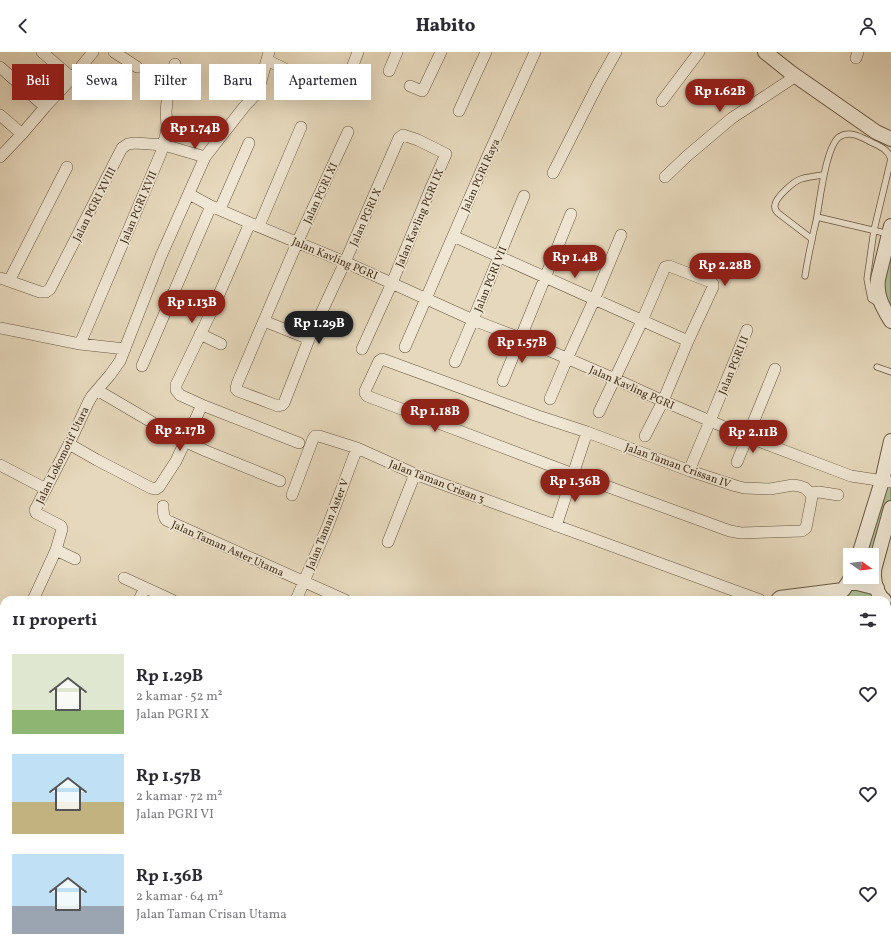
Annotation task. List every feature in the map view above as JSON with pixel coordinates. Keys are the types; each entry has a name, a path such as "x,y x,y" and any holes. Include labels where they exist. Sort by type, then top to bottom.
{"street":[{"path":"0,157 72,78 42,52"},
{"path":"83,64 93,52"},
{"path":"114,52 137,67"},
{"path":"353,64 358,52"},
{"path":"389,71 397,52"},
{"path":"410,86 421,91 423,90 441,52"},
{"path":"459,111 486,52"},
{"name":"Jalan PGRI Raya","path":"405,347 492,146 535,52"},
{"path":"553,173 616,52"},
{"path":"662,101 699,52"},
{"path":"765,52 796,76 876,132 891,139"},
{"path":"268,56 281,64"},
{"name":"Jalan Lokomotif Utara","path":"35,596 56,550 62,530 61,526 35,512 88,403 120,361 160,256 205,157 244,107 258,92 268,56"},
{"path":"0,67 44,107"},
{"path":"665,177 687,156 732,118 796,76"},
{"name":"Jalan PGRI XVII","path":"80,344 164,145 167,126 167,100"},
{"path":"0,115 22,134"},
{"path":"299,443 202,405 180,395 175,388 302,127"},
{"name":"Jalan PGRI XI","path":"278,406 238,391 236,388 237,384 297,243 348,132"},
{"name":"Jalan PGRI X","path":"278,406 284,403 309,339 345,262 400,136 402,135 418,140 446,154"},
{"name":"Jalan PGRI XVIII","path":"5,280 40,292 46,292 50,289 122,148 128,144 136,143 164,145 205,157"},
{"path":"142,366 215,207 249,143"},
{"name":"Jalan Kavling PGRI IX","path":"362,349 392,283 446,154"},
{"path":"5,280 51,200 67,167"},
{"name":"Jalan Kavling PGRI","path":"188,194 474,320 520,338 748,437 851,476 886,482"},
{"name":"Jalan PGRI VII","path":"455,362 474,320 524,196"},
{"path":"503,381 572,214"},
{"path":"890,231 877,288 878,297 891,321"},
{"path":"550,399 621,235"},
{"path":"453,236 688,341"},
{"path":"599,412 642,321 665,267 669,266 713,284 663,401 644,436"},
{"path":"264,321 309,339"},
{"path":"0,328 80,344 125,349"},
{"name":"Jalan PGRI II","path":"691,466 747,330"},
{"path":"200,334 221,344"},
{"name":"Jalan Taman Crissan IV","path":"573,474 367,396 365,391 379,361 382,359 538,416 588,432 690,471 736,486 754,489 770,489 793,485 805,488 811,495"},
{"path":"737,462 775,369"},
{"path":"97,390 184,441 280,482"},
{"path":"69,444 97,460 156,489 176,461 202,405"},
{"path":"556,526 588,432"},
{"name":"Jalan Taman Crisan 3","path":"292,495 313,439 315,436 319,436 358,448 416,474 749,596"},
{"path":"862,548 886,482 891,441"},
{"name":"Jalan Taman Aster V","path":"298,596 327,528 358,448"},
{"path":"0,465 46,489"},
{"path":"388,542 416,474"},
{"path":"573,474 741,534 802,531 806,528 811,495 819,492 838,495"},
{"name":"Jalan Taman Aster Utama","path":"163,506 163,514 166,520 304,581"},
{"path":"882,596 874,576 875,566 891,508"},
{"path":"56,550 75,559"},
{"path":"124,578 163,596"},
{"path":"304,581 336,596"},
{"path":"793,596 846,588 857,583 880,596"},
{"path":"141,596 145,588"}],"lane":[{"path":"805,276 817,217 823,176 833,143 845,135 851,134 858,136 881,147 888,153 891,159 874,230 867,279 871,299 882,304"},
{"path":"812,239 778,213 775,210 775,204 794,182 801,179 823,176"},
{"path":"817,217 874,230 890,231"},
{"path":"880,368 891,372"}],"green space":[{"path":"891,227 891,319 878,279"},
{"path":"891,441 891,508 879,552 879,548 860,548"},
{"path":"879,581 883,596 843,596 843,590 847,584 879,584"}]}
